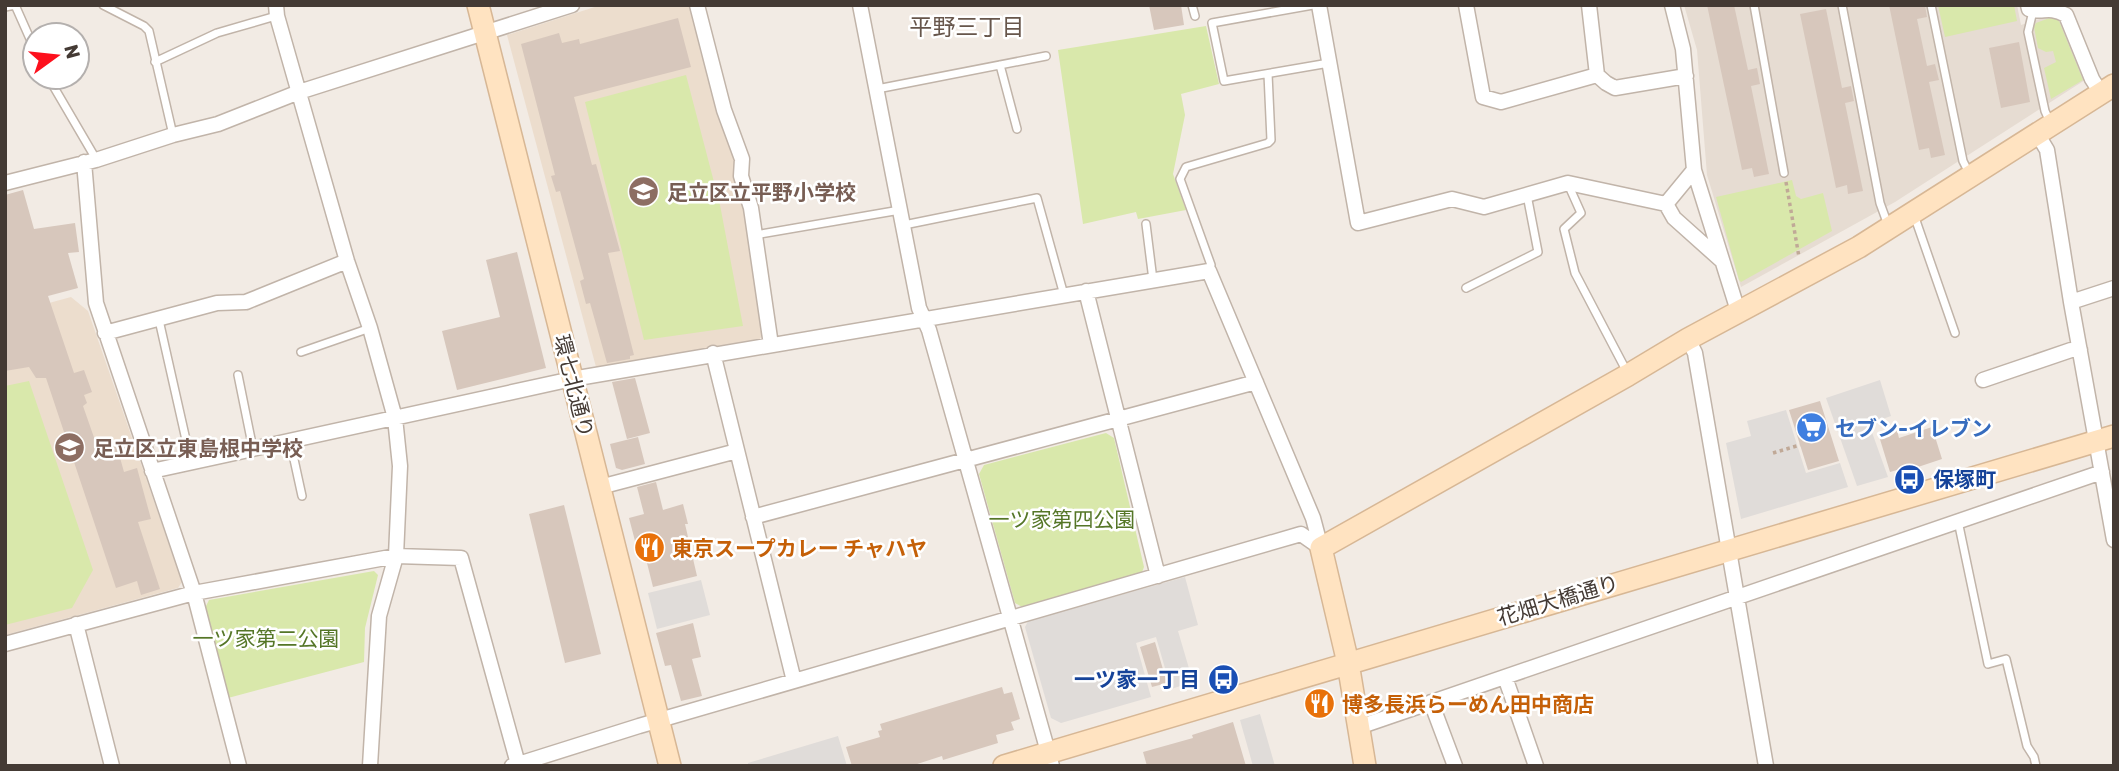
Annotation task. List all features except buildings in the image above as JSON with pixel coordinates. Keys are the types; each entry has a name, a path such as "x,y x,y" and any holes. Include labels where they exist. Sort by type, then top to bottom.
{"street":[{"name":"環七北通り","path":"478,5 670,766"},
{"path":"5,183 218,124 299,92 572,5"},
{"path":"698,5 724,110 742,159 741,176 751,208 771,345"},
{"path":"860,5 923,319 929,330 1051,759"},
{"path":"1319,5 1358,223 1452,199 1484,207 1568,183 1666,204 1674,218 1721,260"},
{"path":"1466,5 1483,97 1501,102 1597,75"},
{"path":"1589,5 1597,75 1606,83 1615,88 1686,76"},
{"path":"1672,5 1683,49 1695,170 1738,311"},
{"path":"1321,548 1688,339 1890,229 2108,89 2092,79 2066,15 2053,8 2030,8"},
{"path":"276,11 346,261 370,328 395,418 400,466 396,556 379,616 370,766"},
{"path":"2045,130 2080,350 2106,439 2102,472 2114,540"},
{"path":"90,161 96,303 194,593 239,766"},
{"path":"1666,204 1695,170"},
{"path":"105,333 217,303 246,302 346,261"},
{"path":"152,471 572,379 1209,271 1313,518 1348,663 1365,766"},
{"path":"2071,302 2114,288"},
{"path":"1086,291 1158,576"},
{"path":"1688,339 1695,353 1766,766"},
{"path":"1983,380 2071,350 2080,350"},
{"path":"713,354 794,681"},
{"path":"753,517 1256,382"},
{"name":"花畑大橋通り","path":"1004,766 1051,759 1348,663 2106,439"},
{"path":"600,487 737,451"},
{"path":"1359,727 2102,472"},
{"path":"5,644 194,593 396,556 461,558 515,765 659,720 1301,534 1321,548"},
{"path":"76,624 112,766"},
{"path":"1505,677 1536,766"},
{"path":"1431,702 1455,766"}],"lane":[{"path":"5,8 15,5 22,21"},
{"path":"103,5 149,31 173,135"},
{"path":"1192,5 1195,16"},
{"path":"1313,5 1212,23 1224,81 1329,63"},
{"path":"1754,5 1784,173"},
{"path":"1842,5 1881,203 1890,229"},
{"path":"1931,5 1964,161 1971,178"},
{"path":"2030,8 2028,32 2046,111 2045,130"},
{"path":"155,62 217,33 276,11"},
{"path":"877,89 1046,56"},
{"path":"1000,65 1017,129"},
{"path":"1209,271 1211,265 1180,179 1186,167 1271,140 1268,74"},
{"path":"55,91 90,161"},
{"path":"1568,183 1581,213 1564,229 1575,273 1628,375"},
{"path":"1466,288 1538,252 1527,195"},
{"path":"904,225 1037,198 1064,295"},
{"path":"755,235 901,210"},
{"path":"1913,214 1955,333"},
{"path":"1146,224 1153,280"},
{"path":"159,320 191,462"},
{"path":"301,352 370,328"},
{"path":"238,374 253,449"},
{"path":"289,441 302,496"},
{"path":"1958,520 1988,663 2006,659 2027,746 2036,766"}],"path":[{"path":"1784,173 1800,263"},
{"path":"1773,453 1800,445"}],"shaded area":[{"name":"足立区立平野小学校","path":"601,5 692,5 720,118 735,159 735,175 744,208 764,333 759,340 596,367 507,35"},
{"path":"1684,5 2017,5 2021,25 2052,15 2061,19 2085,80 1895,202 1741,287 1707,175 1697,50"},
{"name":"足立区立東島根中学校","path":"71,297 88,311 182,582 178,588 5,635 5,315"},
{"path":"1880,380 1891,416 1869,424 1888,477 1857,486 1826,398"},
{"path":"1786,410 1806,473 1840,463 1848,487 1741,519 1726,443 1751,436 1747,421"},
{"path":"1185,577 1198,625 1178,631 1193,682 1171,689 1156,637 1136,643 1151,697 1061,723 1051,718 1025,627 1028,621"},
{"path":"701,580 710,615 657,629 648,593"},
{"path":"1260,714 1275,766 1253,766 1240,720"},
{"path":"838,736 847,766 748,766 748,763"}],"green space":[{"path":"1938,5 2014,5 2017,21 1945,37"},
{"path":"2052,17 2059,21 2083,80 2051,99 2044,68 2056,62 2053,51 2046,52 2038,48 2034,27 2036,23"},
{"path":"1206,26 1219,84 1181,94 1185,115 1173,174 1186,210 1138,219 1136,212 1083,224 1058,50"},
{"path":"686,75 720,205 743,326 644,340 585,102"},
{"path":"1792,180 1796,196 1801,199 1823,193 1832,231 1741,282 1716,197"},
{"path":"29,381 93,570 72,608 5,625 5,386"},
{"name":"一ツ家第四公園","path":"1106,433 1114,438 1144,567 1141,575 1024,608 1015,603 979,474 984,465"},
{"name":"一ツ家第二公園","path":"374,571 378,575 365,628 364,662 228,698 205,608 209,600"}],"place":[{"name":"足立区立平野小学校","path":"644,192"},
{"name":"セブン-イレブン","path":"1812,428"},
{"name":"足立区立東島根中学校","path":"70,448"},
{"name":"保塚町","path":"1910,479"},
{"name":"東京スープカレー チャハヤ","path":"649,548"},
{"name":"一ツ家一丁目","path":"1223,679"},
{"name":"博多長浜らーめん田中商店","path":"1319,704"}],"district":[{"name":"平野三丁目","path":"967,27"}]}
